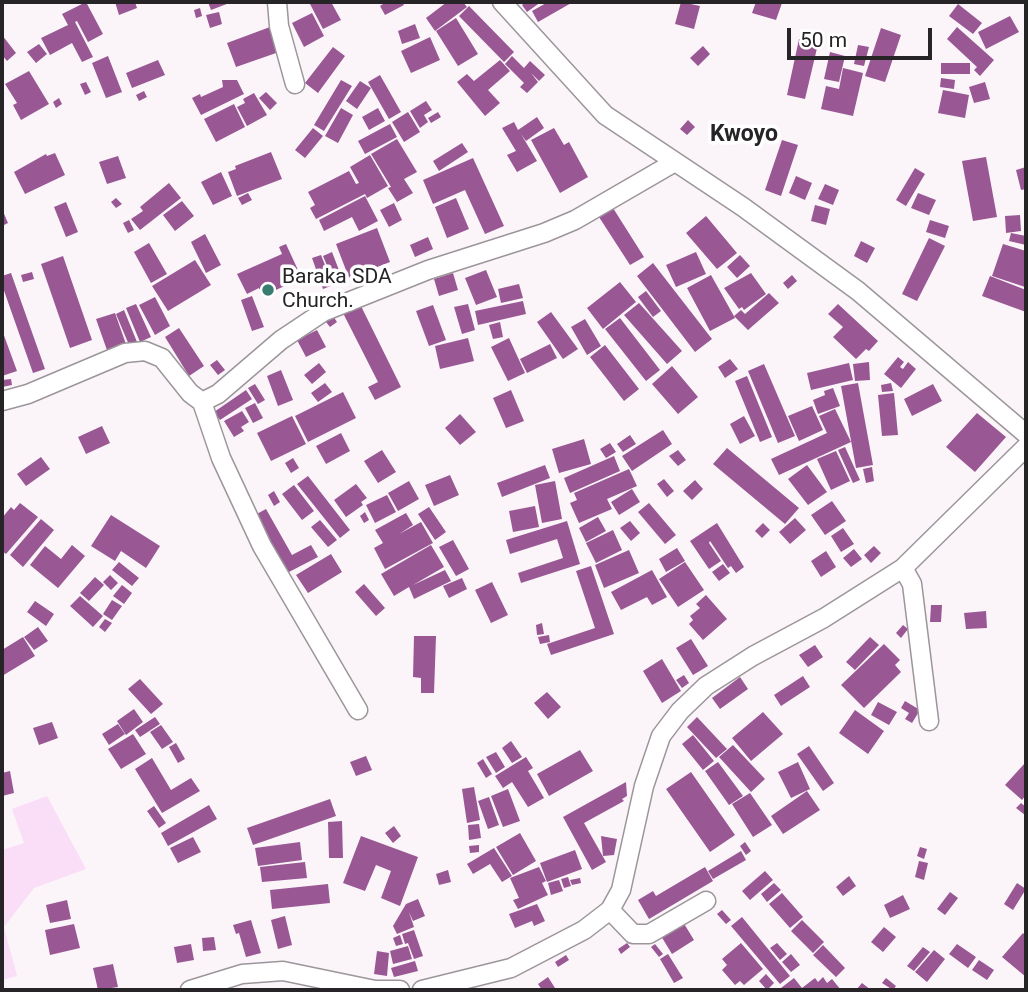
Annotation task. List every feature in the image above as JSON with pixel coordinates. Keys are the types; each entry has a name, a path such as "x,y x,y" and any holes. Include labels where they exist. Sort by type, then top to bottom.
{"street":[{"path":"277,2 279,26 295,84"},
{"path":"502,2 606,116 743,207 858,291 1026,434"},
{"path":"202,402 218,394 281,340 323,312 428,270 544,233 575,220 675,162"},
{"path":"2,401 28,394 125,353 145,351 162,358 190,393 202,402 221,458 262,546 358,710"},
{"path":"422,990 511,968 583,930 611,910 621,890 644,786 661,736 680,711 706,686 753,656 824,618 903,568 1026,447"},
{"path":"903,568 912,584 929,721"},
{"path":"611,910 633,934 649,934 706,901"},
{"path":"190,990 242,974 283,971 375,989 400,990"}],"shaded area":[{"path":"47,796 86,869 34,888 4,927 17,976 2,980 2,850 24,843 12,809"}],"building":[{"path":"86,2 103,34 88,42 77,21 75,22 93,57 82,62 72,43 50,55 41,38 68,25 62,14"},
{"path":"115,2 135,2 137,8 119,15"},
{"path":"208,2 232,2 211,10"},
{"path":"309,2 331,2 341,20 323,29"},
{"path":"381,2 402,2 404,5 385,15 380,6 383,4"},
{"path":"447,2 463,2 467,7 435,31 426,18"},
{"path":"526,2 541,2 527,12 522,5"},
{"path":"548,2 573,2 538,22 532,11"},
{"path":"681,2 700,6 694,29 675,24"},
{"path":"756,2 782,3 776,20 752,13"},
{"path":"958,4 982,23 973,34 949,16"},
{"path":"469,6 514,52 504,62 459,16"},
{"path":"200,8 202,16 196,18 194,10"},
{"path":"219,12 222,24 210,28 206,15"},
{"path":"312,13 324,36 304,47 292,23"},
{"path":"1010,16 1019,32 986,49 978,32"},
{"path":"456,18 478,54 458,66 436,31"},
{"path":"415,24 420,38 402,44 398,31"},
{"path":"270,27 279,52 236,67 227,43"},
{"path":"957,27 994,60 980,76 974,70 977,67 947,39"},
{"path":"881,28 901,35 885,82 865,76"},
{"path":"2,35 16,53 7,61 2,55"},
{"path":"430,37 440,60 411,73 401,51"},
{"path":"799,39 818,44 805,99 787,95"},
{"path":"39,44 47,54 36,63 27,52"},
{"path":"858,45 869,47 864,66 854,64"},
{"path":"703,46 710,54 698,66 690,58"},
{"path":"333,47 345,56 318,93 305,83"},
{"path":"830,52 845,56 839,82 824,79"},
{"path":"108,56 122,92 106,98 92,63"},
{"path":"512,56 524,68 530,61 545,75 539,81 531,73 538,82 527,93 520,87 524,83 505,64"},
{"path":"158,60 165,75 132,88 126,73"},
{"path":"500,60 510,71 488,90 500,103 485,116 457,82 467,74 474,81"},
{"path":"941,63 970,63 970,74 941,74"},
{"path":"843,68 863,73 853,116 821,109 826,86 839,89"},
{"path":"29,71 49,104 21,120 13,105 17,103 5,84"},
{"path":"380,75 401,112 389,119 368,82"},
{"path":"941,78 955,80 954,89 940,87"},
{"path":"222,80 237,80 244,94 201,115 192,98 223,87"},
{"path":"341,80 352,86 324,131 314,125"},
{"path":"360,81 371,88 357,109 346,101"},
{"path":"86,82 91,92 85,95 80,84"},
{"path":"985,82 990,99 974,103 969,87"},
{"path":"943,90 969,95 965,118 938,113"},
{"path":"144,91 147,97 139,101 136,95"},
{"path":"266,92 277,103 270,110 259,98"},
{"path":"254,93 267,115 247,126 237,107 245,103 243,99"},
{"path":"59,98 62,104 56,108 53,102"},
{"path":"426,101 432,110 424,115 428,122 420,128 410,111"},
{"path":"234,104 245,127 216,142 204,119"},
{"path":"341,108 353,115 338,143 325,136"},
{"path":"378,108 385,121 369,130 362,117"},
{"path":"408,112 420,132 404,142 392,122"},
{"path":"438,112 441,117 431,123 428,118"},
{"path":"537,117 544,128 526,141 521,134 537,161 517,172 507,155 516,151 502,128 514,122 518,130"},
{"path":"688,120 695,127 687,135 680,129"},
{"path":"390,124 397,137 365,154 358,141"},
{"path":"313,128 323,136 305,158 295,150"},
{"path":"554,128 564,145 569,142 588,177 560,193 531,140"},
{"path":"397,139 417,172 404,179 413,193 397,202 371,154"},
{"path":"782,140 798,145 781,196 765,190"},
{"path":"462,143 468,152 439,171 433,161"},
{"path":"271,152 282,179 237,196 228,172 236,169 235,166"},
{"path":"55,153 65,175 25,194 14,172 46,154"},
{"path":"370,155 388,186 367,198 365,194 316,219 310,208 315,205 308,192 349,171 356,184 359,183 350,167"},
{"path":"118,156 126,178 107,184 99,162"},
{"path":"986,157 997,217 973,221 962,161"},
{"path":"473,158 504,226 485,234 465,190 433,204 423,180"},
{"path":"1026,167 1026,189 1021,190 1016,170"},
{"path":"915,168 925,174 906,206 896,200"},
{"path":"221,172 232,196 213,205 201,182"},
{"path":"796,176 812,183 805,200 789,193"},
{"path":"169,183 181,198 140,230 131,219 143,211 140,207"},
{"path":"825,184 839,190 833,205 818,199"},
{"path":"248,193 252,200 242,205 238,198"},
{"path":"918,193 936,200 929,215 911,208"},
{"path":"365,196 378,221 359,231 352,217 324,231 319,220"},
{"path":"116,198 122,204 116,208 111,202"},
{"path":"456,198 469,229 447,238 435,207"},
{"path":"182,201 194,216 175,231 163,215"},
{"path":"66,202 78,232 66,237 54,207"},
{"path":"394,203 402,220 389,227 380,210"},
{"path":"815,205 830,209 826,225 811,221"},
{"path":"613,208 644,257 630,265 599,217"},
{"path":"2,209 8,223 2,226"},
{"path":"1020,215 1021,231 1006,233 1005,216"},
{"path":"706,216 737,253 717,269 686,233"},
{"path":"129,220 134,230 128,233 123,223"},
{"path":"930,220 949,226 945,238 926,232"},
{"path":"377,228 390,262 349,278 336,244"},
{"path":"1011,233 1026,236 1026,245 1009,241"},
{"path":"205,234 221,265 206,273 191,242"},
{"path":"428,237 433,249 415,257 410,245"},
{"path":"929,238 945,246 917,301 902,294"},
{"path":"861,241 875,248 867,263 854,256"},
{"path":"149,243 167,274 151,283 134,252"},
{"path":"286,244 298,270 288,275 291,283 263,296 259,288 247,294 237,274 282,254 279,247"},
{"path":"1003,244 1026,251 1025,287 992,276"},
{"path":"332,252 342,278 334,282 323,256"},
{"path":"696,252 706,274 676,287 666,265"},
{"path":"321,255 333,285 323,289 312,258"},
{"path":"740,255 750,266 737,278 727,267"},
{"path":"63,256 92,340 70,348 41,264"},
{"path":"195,260 211,285 168,311 152,286"},
{"path":"653,263 712,339 695,352 637,276"},
{"path":"486,270 497,297 476,305 465,278"},
{"path":"32,272 34,279 23,282 21,275"},
{"path":"11,273 45,369 33,373 2,285 2,276"},
{"path":"453,273 458,290 439,296 434,279"},
{"path":"751,273 766,294 744,310 742,307 739,309 724,288"},
{"path":"711,275 735,318 710,331 687,288"},
{"path":"792,275 797,281 788,289 783,283"},
{"path":"990,276 1026,290 1026,312 982,296"},
{"path":"620,282 636,302 603,329 587,308"},
{"path":"519,284 523,298 501,303 498,289"},
{"path":"646,291 661,311 653,317 638,297"},
{"path":"769,293 779,303 748,330 734,316 741,310 745,314"},
{"path":"252,296 264,327 252,331 241,300"},
{"path":"155,297 170,326 155,335 139,305"},
{"path":"523,301 526,314 478,325 475,311"},
{"path":"639,303 682,351 667,364 624,315"},
{"path":"136,304 151,337 140,342 126,308"},
{"path":"360,304 401,387 375,400 368,387 378,382 343,313"},
{"path":"468,304 475,330 462,334 454,307"},
{"path":"838,304 878,341 856,359 833,337 843,327 828,314"},
{"path":"433,305 446,340 429,346 416,311"},
{"path":"124,310 137,342 129,345 116,314"},
{"path":"551,312 578,349 563,359 537,322"},
{"path":"115,313 127,347 108,353 96,319"},
{"path":"333,316 337,322 330,327 326,322"},
{"path":"620,318 660,370 646,381 605,329"},
{"path":"585,319 601,346 587,355 571,327"},
{"path":"500,322 503,337 493,339 489,325"},
{"path":"179,328 204,366 189,376 165,337"},
{"path":"2,330 17,371 2,376"},
{"path":"317,330 326,347 306,357 297,340"},
{"path":"468,338 474,361 440,369 435,346"},
{"path":"509,338 525,373 508,381 491,347"},
{"path":"550,344 557,358 527,373 520,359"},
{"path":"605,345 639,389 624,401 590,357"},
{"path":"898,357 904,362 900,367 903,369 908,362 916,369 901,388 884,374"},
{"path":"730,359 738,369 725,378 718,367"},
{"path":"217,360 225,370 218,375 210,365"},
{"path":"869,362 870,380 855,381 853,364"},
{"path":"319,363 326,372 312,384 304,375"},
{"path":"849,363 853,380 811,390 807,373"},
{"path":"764,364 795,436 778,443 748,371"},
{"path":"672,366 698,397 678,414 652,384"},
{"path":"281,370 293,400 278,406 267,376"},
{"path":"747,376 772,437 760,442 735,381"},
{"path":"11,379 12,385 2,387 2,380"},
{"path":"325,383 332,392 318,402 311,393"},
{"path":"858,383 873,465 856,468 841,386"},
{"path":"891,383 893,391 882,392 881,385"},
{"path":"255,384 265,400 258,404 248,388"},
{"path":"933,384 942,401 912,416 904,399"},
{"path":"833,388 840,406 818,414 813,400"},
{"path":"246,390 252,399 220,420 214,412"},
{"path":"511,390 524,421 506,428 493,398"},
{"path":"343,392 356,418 308,442 295,416"},
{"path":"894,393 898,435 882,436 878,395"},
{"path":"255,403 263,418 253,423 245,408"},
{"path":"812,406 823,430 799,441 788,416"},
{"path":"835,409 851,442 779,475 771,459 827,433 819,416"},
{"path":"242,411 249,422 241,427 244,431 234,437 224,421"},
{"path":"977,413 1006,437 975,472 946,447"},
{"path":"460,414 476,432 460,445 445,428"},
{"path":"292,416 306,444 271,461 257,433"},
{"path":"744,416 755,436 740,444 730,424"},
{"path":"102,426 110,443 86,454 78,437"},
{"path":"663,430 672,444 632,471 622,456"},
{"path":"341,433 350,451 326,464 316,446"},
{"path":"630,435 636,444 623,452 617,444"},
{"path":"584,439 591,464 559,473 552,449"},
{"path":"610,443 616,452 606,458 600,449"},
{"path":"845,447 860,480 853,483 838,450"},
{"path":"727,448 799,508 785,524 713,464"},
{"path":"382,450 396,472 378,483 364,461"},
{"path":"678,450 686,460 678,466 669,456"},
{"path":"836,451 850,481 831,490 817,459"},
{"path":"614,456 620,471 570,493 564,478"},
{"path":"41,457 50,469 26,486 17,474"},
{"path":"293,458 299,468 291,473 285,463"},
{"path":"545,465 550,478 502,497 497,483"},
{"path":"807,465 827,492 808,505 788,479"},
{"path":"872,467 874,481 866,483 863,469"},
{"path":"629,469 637,486 607,499 612,509 579,523 570,503 577,500 574,493"},
{"path":"450,475 459,495 434,506 425,485"},
{"path":"308,476 350,530 340,538 297,484"},
{"path":"664,479 674,491 667,497 657,484"},
{"path":"695,480 703,489 692,500 683,491"},
{"path":"409,481 419,499 398,511 388,493"},
{"path":"555,481 562,519 542,523 535,485"},
{"path":"356,484 367,498 361,502 363,505 346,517 334,500"},
{"path":"294,485 314,511 302,520 282,494"},
{"path":"632,489 640,502 619,515 611,502"},
{"path":"274,491 280,502 274,506 268,495"},
{"path":"387,495 396,512 375,523 366,505"},
{"path":"832,501 846,521 825,535 811,515"},
{"path":"20,503 38,517 6,554 2,551 2,518 11,507 14,510"},
{"path":"649,503 676,535 665,544 638,512"},
{"path":"535,506 539,527 513,532 509,511"},
{"path":"429,507 446,532 435,540 418,514"},
{"path":"266,509 292,555 311,545 318,557 285,574 253,516"},
{"path":"365,512 369,520 364,523 360,516"},
{"path":"406,513 413,525 399,534 421,522 433,543 385,569 374,548 383,543 375,530"},
{"path":"111,515 160,546 146,568 121,551 115,561 91,546"},
{"path":"598,517 606,531 586,542 579,528"},
{"path":"795,518 806,530 790,544 779,532"},
{"path":"41,519 54,530 23,567 10,555"},
{"path":"320,520 337,540 328,547 311,527"},
{"path":"567,521 580,564 521,583 518,573 563,558 557,539 510,554 506,540"},
{"path":"630,521 640,533 631,541 620,528"},
{"path":"717,523 744,567 736,573 731,566 728,568 710,541 721,561 709,569 690,541"},
{"path":"763,523 770,530 762,538 755,531"},
{"path":"843,528 854,544 841,552 831,536"},
{"path":"613,530 622,550 596,563 586,543"},
{"path":"453,540 469,569 456,576 439,547"},
{"path":"72,545 85,556 58,588 30,565 45,546 61,559"},
{"path":"431,545 444,567 413,585 445,570 451,581 414,599 409,587 394,596 381,574"},
{"path":"874,546 881,553 871,563 864,555"},
{"path":"677,548 685,561 666,572 659,559"},
{"path":"854,549 862,559 851,567 843,558"},
{"path":"629,550 639,573 604,588 595,565"},
{"path":"826,551 836,567 821,577 811,561"},
{"path":"331,554 342,572 308,593 296,575"},
{"path":"119,562 139,578 132,586 112,570"},
{"path":"685,562 704,590 678,607 659,579"},
{"path":"723,564 730,573 719,581 712,572"},
{"path":"591,566 614,634 551,655 547,644 595,628 576,571"},
{"path":"652,570 667,597 652,605 647,597 621,610 611,592"},
{"path":"110,575 118,583 111,590 103,582"},
{"path":"95,577 104,585 89,601 80,593"},
{"path":"462,578 467,589 449,598 443,586"},
{"path":"492,582 508,615 491,623 475,590"},
{"path":"364,584 385,608 376,616 355,592"},
{"path":"122,585 132,593 124,604 113,596"},
{"path":"706,595 727,619 703,640 689,624 693,620 690,616 700,608 696,604"},
{"path":"80,596 103,616 93,627 70,606"},
{"path":"112,600 122,606 112,620 103,614"},
{"path":"35,601 54,614 46,626 27,612"},
{"path":"931,605 942,605 941,622 930,622"},
{"path":"986,611 987,628 966,629 964,613"},
{"path":"105,619 112,623 105,632 99,627"},
{"path":"542,623 544,634 537,635 536,625"},
{"path":"903,625 908,629 901,638 896,633"},
{"path":"38,627 48,641 34,650 24,637"},
{"path":"549,635 550,642 540,644 538,637"},
{"path":"414,636 436,636 434,693 421,693 421,678 413,677"},
{"path":"23,637 35,656 2,676 2,650"},
{"path":"870,637 879,645 855,670 846,662"},
{"path":"691,639 708,666 693,675 676,648"},
{"path":"884,644 900,660 895,665 901,672 864,708 841,685"},
{"path":"815,645 823,657 808,667 799,655"},
{"path":"662,659 681,691 662,703 643,671"},
{"path":"684,675 689,683 682,688 676,680"},
{"path":"803,676 810,687 781,706 774,695"},
{"path":"740,677 748,689 720,709 712,698"},
{"path":"140,679 163,704 151,714 128,689"},
{"path":"547,692 561,707 548,719 534,703"},
{"path":"905,701 920,710 912,723 905,719 909,713 901,708"},
{"path":"878,702 897,712 889,725 871,715"},
{"path":"134,709 143,722 126,735 117,721"},
{"path":"855,710 884,731 868,754 839,733"},
{"path":"763,712 783,734 751,761 732,738"},
{"path":"155,717 160,724 140,737 135,730"},
{"path":"697,717 727,749 716,758 687,727"},
{"path":"52,722 58,738 39,745 33,728"},
{"path":"118,724 125,734 109,745 102,734"},
{"path":"161,725 173,742 162,749 150,732"},
{"path":"133,734 146,754 121,769 108,749"},
{"path":"693,735 714,761 703,770 682,744"},
{"path":"511,741 522,757 512,763 502,748"},
{"path":"176,743 185,759 178,763 169,747"},
{"path":"733,745 765,779 751,792 719,757"},
{"path":"809,746 834,783 823,791 797,754"},
{"path":"580,750 593,771 549,796 537,774"},
{"path":"496,752 505,767 496,773 486,757"},
{"path":"366,756 372,770 356,776 350,762"},
{"path":"526,757 533,768 528,771 544,798 528,807 512,782 503,788 495,776"},
{"path":"152,758 171,790 191,778 200,791 162,813 135,769"},
{"path":"483,759 492,774 486,778 477,763"},
{"path":"718,762 743,796 729,805 705,771"},
{"path":"798,762 810,789 791,798 778,772"},
{"path":"1025,763 1026,795 1022,800 1005,785"},
{"path":"10,771 14,793 2,796 2,773"},
{"path":"691,772 735,835 710,852 666,789"},
{"path":"626,782 627,796 622,799 624,801 584,823 606,862 592,870 563,817"},
{"path":"474,787 480,820 467,823 462,789"},
{"path":"508,789 520,821 503,827 491,796"},
{"path":"807,791 820,810 783,834 771,816"},
{"path":"750,793 772,825 753,837 732,804"},
{"path":"489,797 499,825 488,829 478,801"},
{"path":"330,799 336,816 253,845 247,828"},
{"path":"1021,803 1026,807 1025,815 1016,808"},
{"path":"209,805 217,819 168,846 161,833"},
{"path":"154,806 166,823 159,828 147,811"},
{"path":"342,821 343,858 329,858 328,822"},
{"path":"479,824 481,838 469,840 468,825"},
{"path":"394,826 401,836 393,843 385,833"},
{"path":"520,833 536,861 513,875 496,847"},
{"path":"361,836 418,857 400,906 381,898 391,871 376,865 365,891 343,883"},
{"path":"601,836 617,839 614,855 603,856"},
{"path":"193,837 201,852 178,863 170,848"},
{"path":"300,842 302,860 258,866 255,848"},
{"path":"745,842 751,851 746,855 740,846"},
{"path":"479,845 479,852 470,853 469,846"},
{"path":"920,847 927,849 924,859 917,856"},
{"path":"494,848 512,876 502,882 490,864 473,874 467,864"},
{"path":"575,850 582,869 547,882 540,863"},
{"path":"741,851 746,860 713,879 708,871"},
{"path":"919,861 928,863 924,880 915,877"},
{"path":"305,862 307,878 262,882 260,867"},
{"path":"539,867 546,881 542,883 548,895 518,909 513,900 519,898 510,878"},
{"path":"705,867 713,881 649,919 638,900 653,891 656,896"},
{"path":"448,870 451,882 439,885 436,874"},
{"path":"765,871 773,880 750,900 742,891"},
{"path":"849,876 856,886 843,896 836,887"},
{"path":"568,877 571,886 564,888 561,879"},
{"path":"580,878 581,883 572,885 570,880"},
{"path":"559,880 563,891 551,895 548,883"},
{"path":"774,883 781,890 767,902 761,894"},
{"path":"1017,883 1026,889 1013,910 1004,904"},
{"path":"328,884 330,903 272,909 270,890"},
{"path":"950,892 958,898 945,915 937,909"},
{"path":"782,893 803,917 790,928 769,904"},
{"path":"903,895 910,909 890,918 884,905"},
{"path":"418,899 425,916 413,921 409,912 414,927 397,934 393,926 406,904"},
{"path":"67,900 71,919 50,923 46,905"},
{"path":"537,904 545,921 534,926 532,921 515,928 509,914"},
{"path":"722,910 731,920 726,924 717,914"},
{"path":"285,916 292,945 278,949 271,920"},
{"path":"742,917 790,976 780,984 731,926"},
{"path":"251,920 261,953 246,957 239,933 236,934 233,925"},
{"path":"802,920 824,942 813,953 791,931"},
{"path":"683,922 694,940 672,954 661,936"},
{"path":"74,924 80,948 50,955 45,930"},
{"path":"884,927 896,937 883,952 871,942"},
{"path":"414,930 423,956 414,959 402,934"},
{"path":"1023,933 1026,936 1026,977 1002,957"},
{"path":"400,935 403,944 396,946 393,938"},
{"path":"214,937 216,950 203,951 202,938"},
{"path":"627,943 630,947 621,954 618,949"},
{"path":"741,943 763,969 744,985 740,981 735,985 722,970 727,965 722,959"},
{"path":"777,943 787,954 780,960 770,948"},
{"path":"191,944 194,960 177,963 174,947"},
{"path":"655,944 663,954 659,957 651,947"},
{"path":"957,944 976,957 968,968 949,954"},
{"path":"823,945 845,968 836,977 813,955"},
{"path":"408,946 412,959 393,964 390,951"},
{"path":"923,947 930,952 914,971 907,966"},
{"path":"934,950 945,959 927,982 915,972"},
{"path":"377,951 389,953 387,976 374,974"},
{"path":"668,954 683,978 674,983 660,959"},
{"path":"791,954 800,965 791,972 782,962"},
{"path":"566,955 569,960 558,967 555,962"},
{"path":"979,960 994,970 987,980 972,970"},
{"path":"415,961 418,971 394,977 391,968"},
{"path":"113,964 118,987 98,990 93,968"},
{"path":"766,974 774,983 767,990 759,981"},
{"path":"548,977 555,988 542,990 538,984"},
{"path":"823,977 827,983 832,979 841,990 781,988 794,978 802,988 815,978 818,982"},
{"path":"886,978 896,986 893,990 882,983"},
{"path":"862,983 871,990 856,990"}],"place":[{"name":"Baraka SDA Church.","path":"268,290"}],"district":[{"name":"Kwoyo","path":"744,135"}]}
